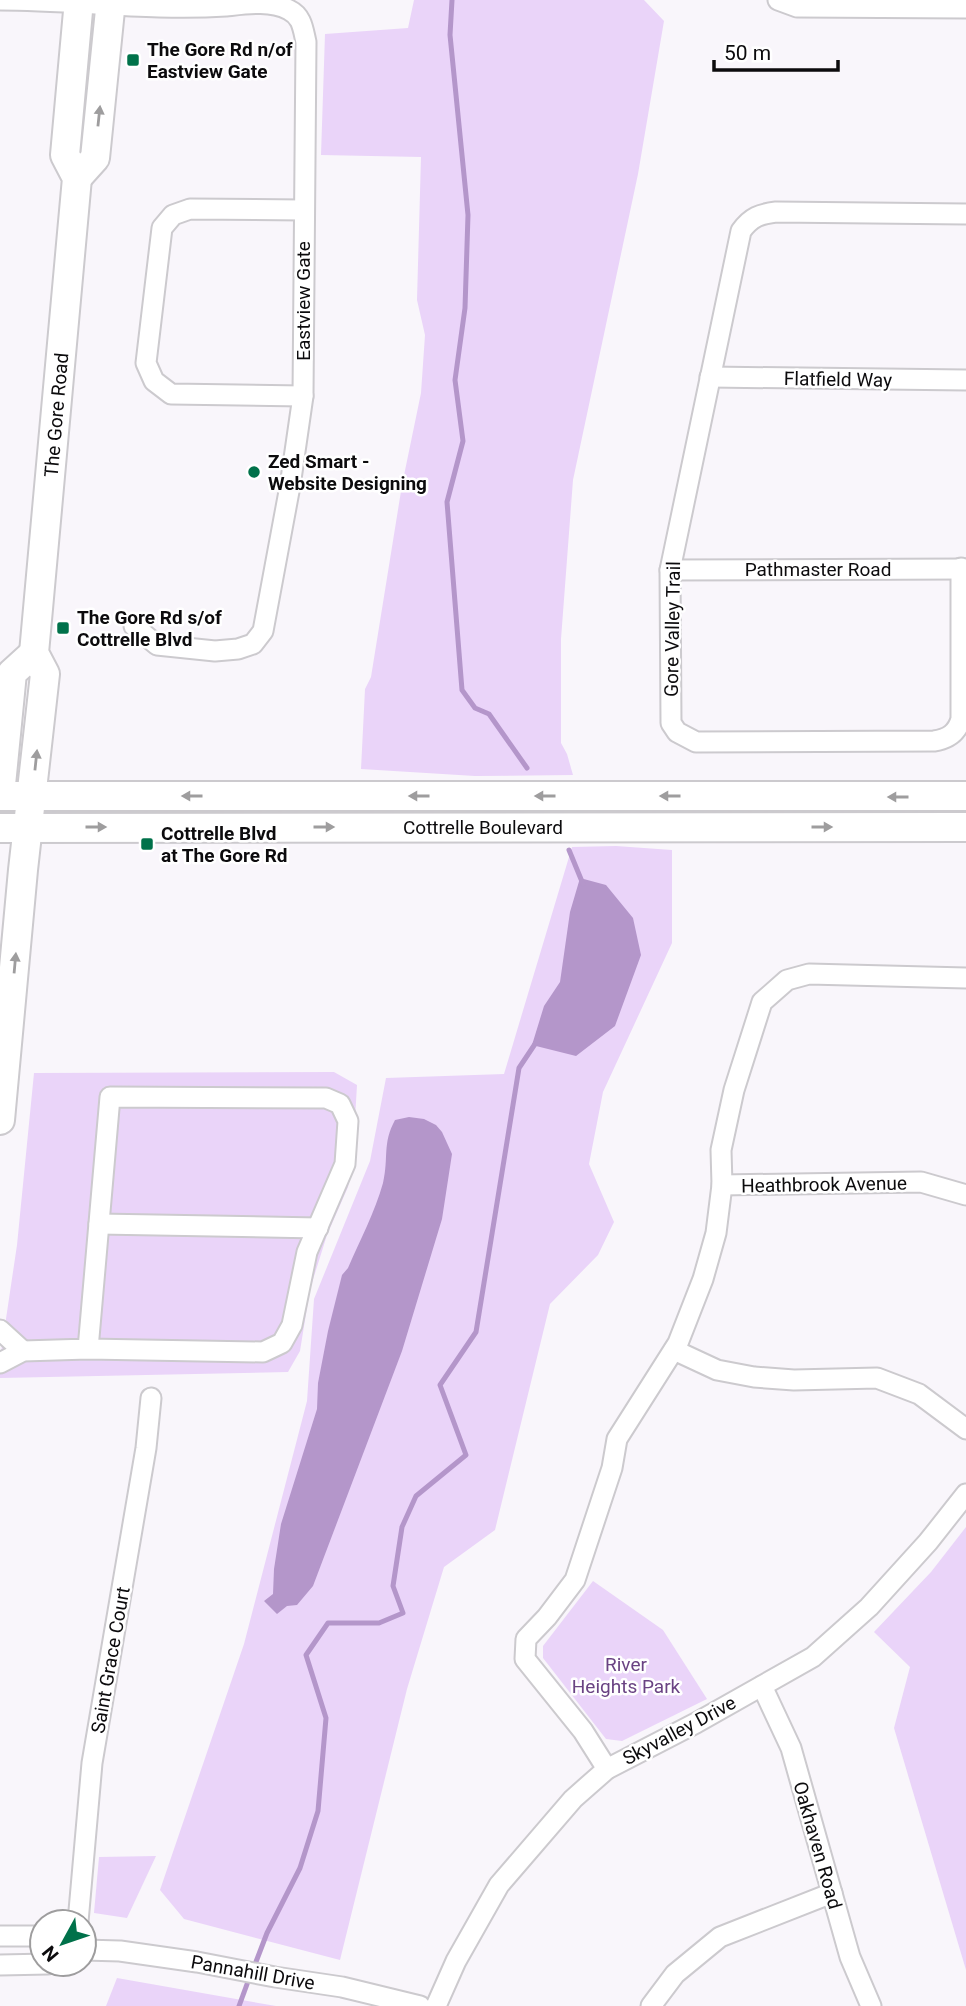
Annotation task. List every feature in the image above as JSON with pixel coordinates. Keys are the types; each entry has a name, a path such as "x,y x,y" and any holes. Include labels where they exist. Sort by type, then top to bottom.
{"main road":[{"name":"The Gore Road","path":"0,1120 45,674 34,653 77,178 65,155 79,1"},
{"name":"The Gore Road","path":"77,178 95,158 111,3"},
{"path":"0,796 12,673 34,653"},
{"name":"Cottrelle Boulevard","path":"0,796 966,796"},
{"name":"Cottrelle Boulevard","path":"0,828 966,827"}],"street":[{"path":"0,0 111,3"},
{"path":"778,0 797,7 966,8"},
{"name":"Eastview Gate","path":"111,3 188,8 258,4 289,9 298,16 306,42 303,396 290,486 263,631 253,644 238,649 215,651 157,645 134,626"},
{"path":"303,211 190,209 173,215 162,228 146,363 154,381 172,394 303,396"},
{"name":"Gore Valley Trail","path":"964,569 961,719 958,727 944,740 696,742 677,732 671,723 670,570 738,241 749,221 760,214 776,212 966,214"},
{"name":"Flatfield Way","path":"710,377 966,380"},
{"name":"Pathmaster Road","path":"670,570 964,569"},
{"path":"607,1769 583,1731 525,1659 526,1639 575,1580 612,1468 617,1439 674,1350 703,1279 716,1233 722,1185 721,1150 734,1090 762,1003 787,980 809,974 966,978"},
{"path":"0,1363 23,1351 88,1349 263,1352 282,1343 292,1325 307,1252 345,1164 348,1121 340,1104 326,1098 110,1097 88,1349"},
{"name":"Heathbrook Avenue","path":"722,1185 921,1182 966,1195"},
{"path":"99,1224 318,1228"},
{"path":"0,1330 23,1351"},
{"path":"674,1350 717,1370 754,1377 794,1380 877,1378 919,1394 966,1429"},
{"name":"Saint Grace Court","path":"79,1908 92,1763 146,1448 151,1398"},
{"name":"Skyvalley Drive","path":"436,2006 456,1961 499,1885 573,1799 607,1769 813,1657 869,1607 928,1542 966,1494"},
{"name":"Oakhaven Road","path":"762,1686 791,1748 850,1957 871,2006"},
{"path":"651,2006 675,1974 720,1937 832,1893"},
{"path":"0,1936 28,1936"},
{"name":"Pannahill Drive","path":"98,1950 197,1962 342,1986 420,2006"},
{"path":"0,1965 28,1964"}],"green space":[{"path":"414,0 644,0 664,21 638,174 573,480 561,639 561,743 573,775 475,776 361,769 365,689 371,677 402,485 421,393 425,335 417,300 421,157 321,155 325,34 408,28"},
{"path":"616,846 672,850 672,943 603,1092 589,1164 614,1222 598,1255 550,1304 495,1530 444,1567 407,1689 340,1960 184,1919 160,1890 244,1644 307,1401 314,1299 370,1161 386,1078 504,1074 572,847"},
{"path":"334,1072 357,1085 352,1170 310,1289 300,1351 288,1372 0,1378 0,1359 17,1245 34,1073"},
{"path":"966,1527 966,1970 894,1728 910,1667 874,1632 931,1572"},
{"name":"River Heights Park","path":"593,1581 663,1630 707,1699 622,1741 606,1739 543,1658 543,1646"},
{"path":"156,1856 127,1918 98,1914 98,1908 94,1908 99,1857"},
{"path":"117,1978 276,2006 106,2006"}],"shaded area":[{"path":"580,878 606,885 633,918 641,955 615,1026 576,1056 532,1045 544,1006 560,982 570,912"},
{"path":"409,1117 424,1119 436,1125 452,1154 442,1219 402,1351 313,1586 297,1605 287,1606 277,1614 264,1601 273,1594 281,1524 317,1409 318,1383 342,1275 348,1268 380,1194 391,1129 395,1120"}],"waterway":[{"path":"452,0 450,35 468,215 465,308 455,380 463,441 447,502 462,690 475,708 489,714 527,768"},
{"path":"569,850 583,884"},
{"path":"254,1967 267,1933 300,1868 318,1811 326,1718 306,1655 328,1623 379,1623 403,1613 393,1586 402,1527 416,1496 466,1455 440,1385 476,1332 519,1068 537,1041"},
{"path":"239,2006 250,1976"}],"place":[{"name":"The Gore Rd n/of Eastview Gate","path":"133,60"},
{"name":"Zed Smart - Website Designing","path":"254,472"},
{"name":"The Gore Rd s/of Cottrelle Blvd","path":"63,628"},
{"name":"Cottrelle Blvd at The Gore Rd","path":"147,844"}]}
